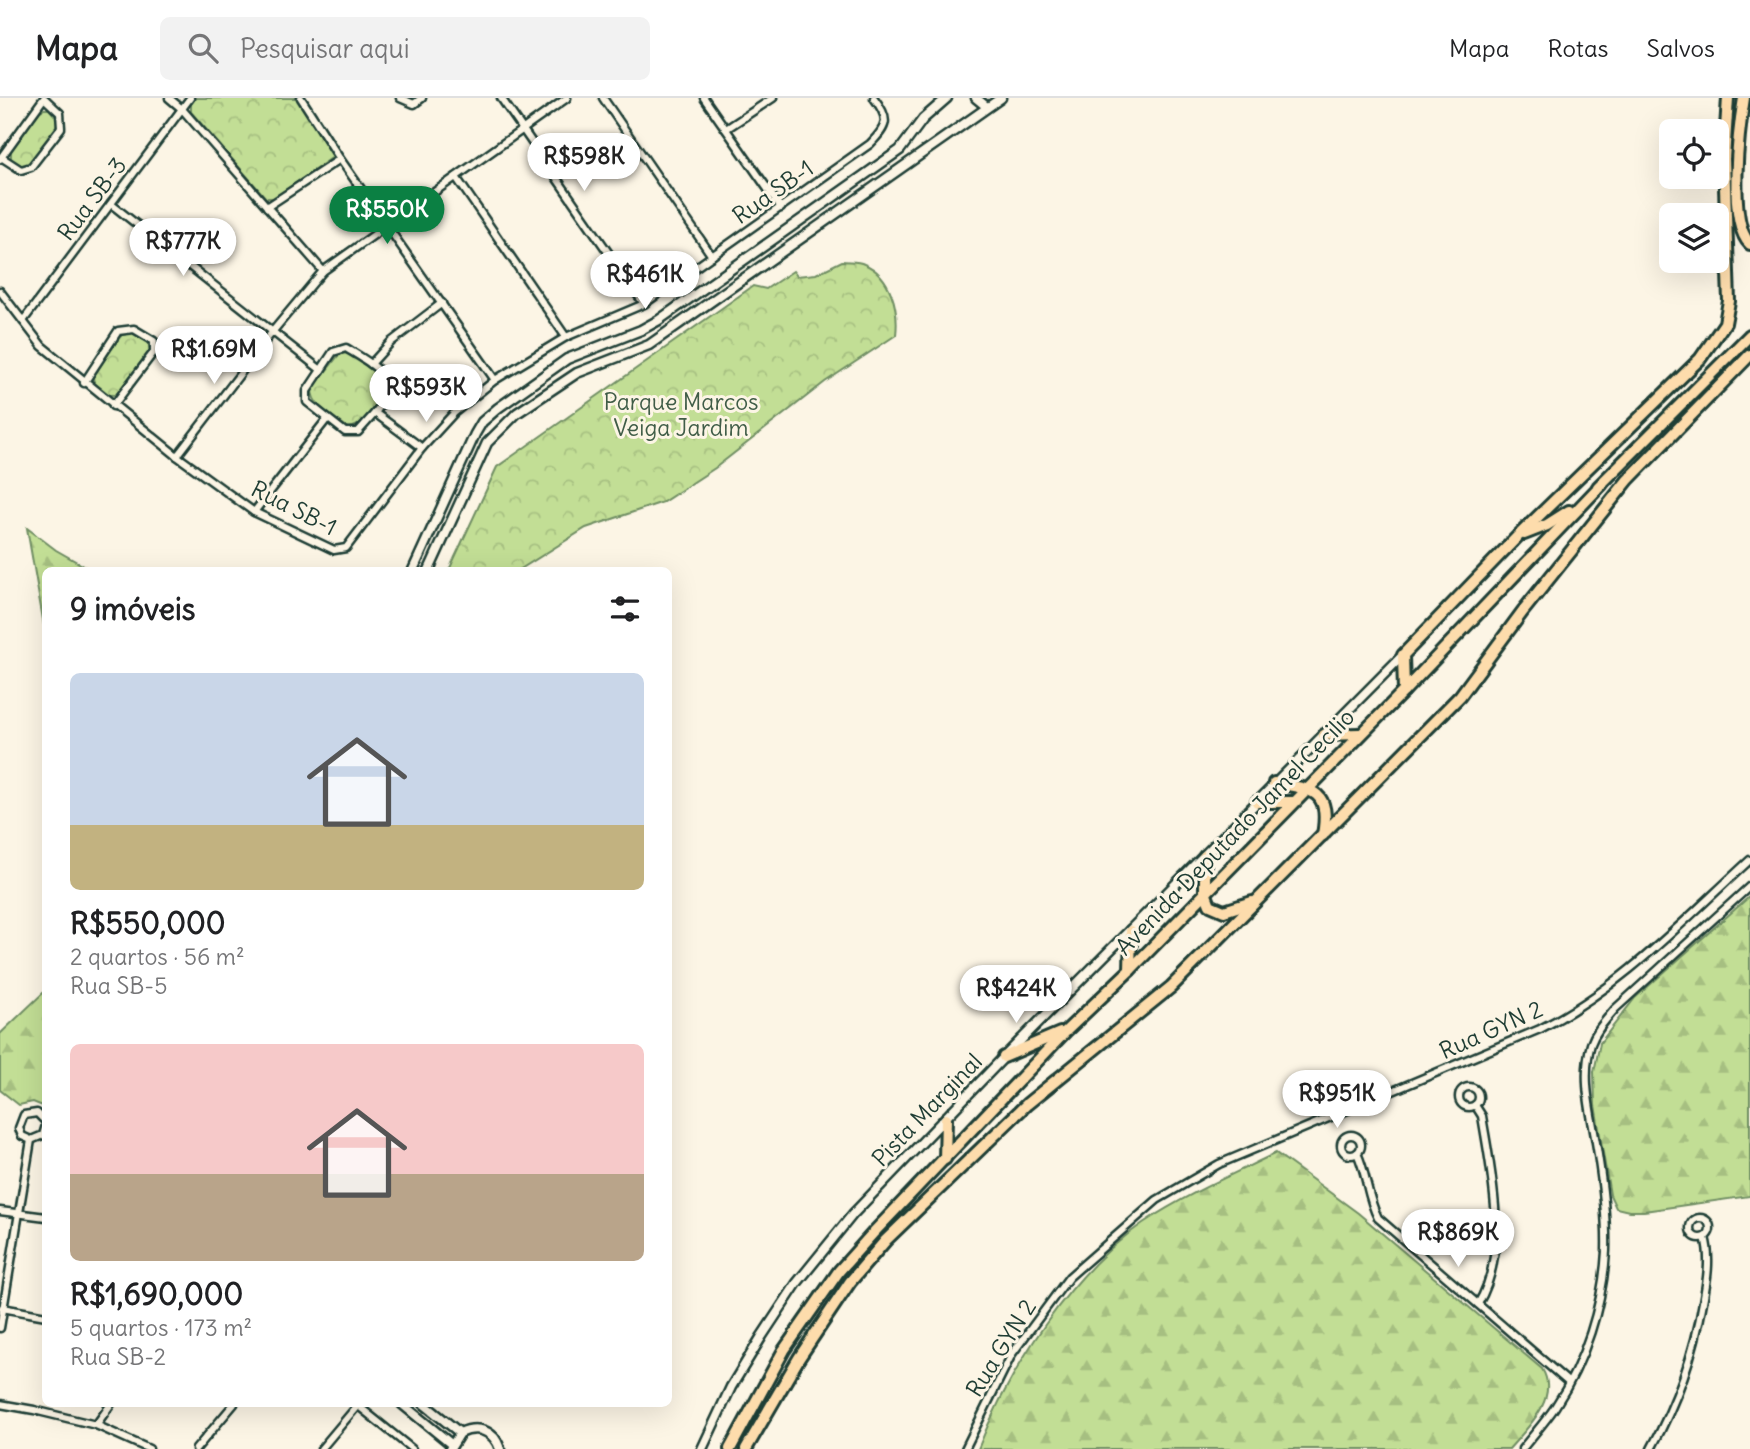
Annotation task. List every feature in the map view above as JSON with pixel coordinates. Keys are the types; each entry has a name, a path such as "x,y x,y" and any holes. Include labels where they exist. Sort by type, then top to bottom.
{"highway":[{"path":"1404,691 1403,654 1518,536 1700,359 1725,323 1729,301 1724,159 1728,98"},
{"path":"1744,98 1738,136 1738,214 1740,227 1750,244"},
{"path":"1518,536 1560,518 1602,484 1750,335"},
{"path":"746,1449 806,1347 850,1282 886,1240 1027,1104 1171,987 1460,696 1523,611 1628,480 1750,355"},
{"name":"Avenida Deputado Jamel Cecilio","path":"730,1449 784,1350 839,1271 874,1232 1066,1031 1130,970 1404,691 1602,484"},
{"path":"1324,734 1359,734"},
{"path":"1274,783 1306,788 1316,795 1326,808 1323,835"},
{"path":"1257,802 1293,802"},
{"path":"1205,856 1205,892 1210,905 1224,911 1258,899"},
{"path":"1130,931 1130,970"},
{"path":"1004,1057 1066,1031"},
{"path":"945,1159 946,1119"}],"street":[{"path":"44,98 60,113 61,128 31,167 26,170 15,168 1,158 44,98"},
{"path":"169,98 323,271"},
{"name":"Rua SB-3","path":"23,321 190,98"},
{"path":"301,98 340,159 495,380"},
{"path":"401,99 414,103 422,98"},
{"path":"501,98 644,304"},
{"path":"177,456 323,271 567,98"},
{"path":"603,98 712,256"},
{"path":"704,98 781,208"},
{"path":"726,129 773,98"},
{"name":"Rua SB-1","path":"0,291 42,346 84,383 177,456 254,512 334,550 346,548 422,448 454,413 495,380 565,337 644,304 870,144 882,132 886,120 882,108 874,98"},
{"path":"414,567 482,422 567,359 641,330 659,320 900,150 923,119 947,98"},
{"path":"976,98 987,107"},
{"path":"430,567 487,443 517,413 577,373 649,345 1001,98"},
{"path":"267,207 340,159"},
{"path":"456,177 565,337"},
{"path":"111,204 321,370"},
{"path":"371,364 391,342 442,303"},
{"path":"84,383 118,331 134,329 153,341 155,352 113,406"},
{"path":"346,348 371,364 390,383 391,391 358,432 345,432 306,402 307,391 333,352 346,348"},
{"path":"375,413 422,448"},
{"path":"254,512 327,419"},
{"name":"Pista Marginal","path":"702,1449 731,1387 797,1283 853,1214 1004,1057 1403,654"},
{"name":"Rua GYN 2","path":"965,1449 1012,1354 1069,1277 1157,1200 1219,1164 1540,1029 1573,1012 1622,977 1750,860"},
{"path":"1522,1449 1555,1406 1569,1382 1587,1344 1599,1304 1606,1251 1604,1205 1588,1090 1587,1071 1591,1044 1600,1027 1615,1009 1750,886"},
{"path":"1475,1105 1482,1116 1496,1228 1488,1288 1478,1304"},
{"path":"42,1119 37,1113 24,1115 19,1128 23,1136 31,1140 42,1135"},
{"path":"0,1328 31,1140"},
{"path":"1357,1153 1363,1166 1371,1204 1378,1218 1569,1382"},
{"path":"0,1211 42,1216"},
{"path":"1651,1449 1671,1412 1694,1350 1706,1288 1709,1250 1705,1237"},
{"path":"2,1308 42,1314"},
{"path":"0,1404 34,1409 96,1425 149,1449"},
{"path":"96,1425 109,1407"},
{"path":"196,1449 231,1407"},
{"path":"321,1449 355,1407"},
{"path":"361,1407 412,1449"},
{"path":"405,1407 450,1446 460,1433 477,1429 493,1436 500,1449"},
{"path":"428,1407 460,1433"}],"green space":[{"path":"195,98 298,98 333,157 274,198 266,198 191,112 191,104"},
{"path":"44,109 49,109 57,118 57,130 29,167 19,168 11,159 11,149"},
{"name":"Parque Marcos Veiga Jardim","path":"842,261 862,263 873,269 887,284 891,294 896,314 896,335 825,382 715,468 663,502 586,528 524,567 450,567 497,467 753,286 766,289 793,271 797,276 816,274"},
{"path":"135,332 148,341 150,350 116,395 104,392 95,384 93,377 120,337"},
{"path":"351,354 385,381 385,393 370,415 360,424 348,428 320,407 312,389 338,356"},
{"path":"27,528 56,550 86,567 42,567 42,614"},
{"path":"1750,896 1750,1196 1644,1211 1616,1208 1610,1195 1595,1105 1594,1072 1600,1043 1635,998"},
{"path":"42,994 42,1106 33,1102 19,1105 0,1090 0,1034"},
{"path":"1276,1153 1358,1213 1542,1369 1547,1391 1544,1402 1532,1422 1509,1449 978,1449 1007,1386 1025,1355 1045,1324 1091,1268 1117,1243 1175,1203"}]}
